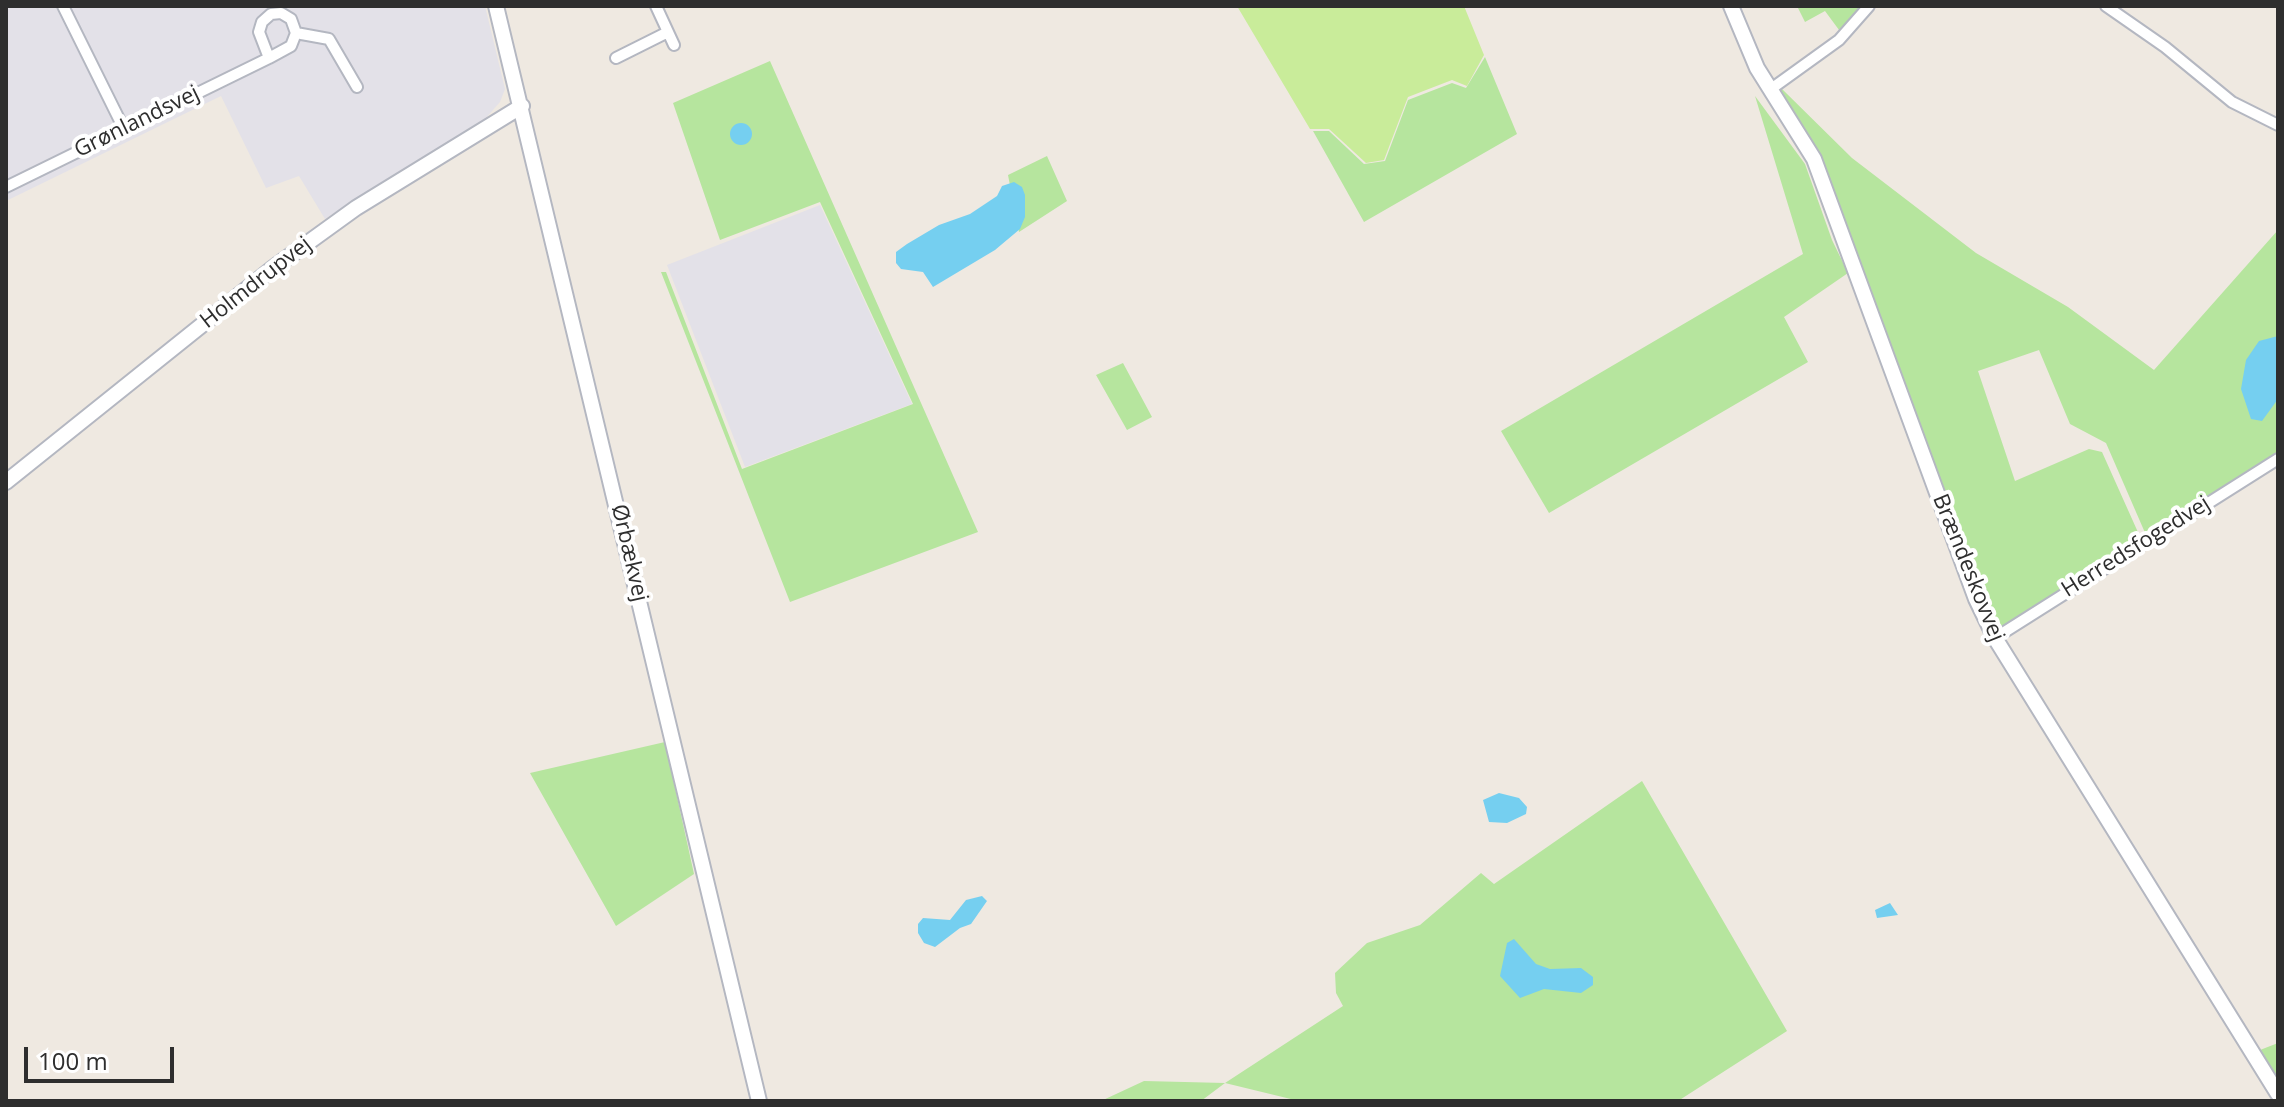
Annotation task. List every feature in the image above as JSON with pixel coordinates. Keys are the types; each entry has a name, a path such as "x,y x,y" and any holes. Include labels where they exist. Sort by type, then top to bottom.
{"street":[{"path":"63,6 124,129"},
{"name":"Ørbækvej","path":"496,6 759,1101"},
{"path":"656,6 674,45"},
{"name":"Brændeskovvej","path":"1731,6 1757,68 1814,159 1976,599 1995,638 2278,1094"},
{"path":"1771,89 1839,40 1869,6"},
{"path":"2106,6 2165,47 2232,102 2278,125"},
{"path":"269,58 259,32 262,22 271,14 281,13 291,19 296,33 329,39 357,87"},
{"path":"616,58 668,32"},
{"name":"Grønlandsvej","path":"6,187 269,58 291,46 296,33"},
{"name":"Holmdrupvej","path":"6,482 273,268 356,208 522,106"},
{"name":"Herredsfogedvej","path":"1995,638 2278,459"}],"shaded area":[{"path":"6,6 485,6 505,89 500,102 486,118 325,219 299,176 266,188 221,96 6,201"},
{"path":"820,205 912,404 745,467 667,265"}],"green space":[{"path":"1237,6 1464,6 1484,55 1467,86 1452,80 1408,97 1384,160 1366,163 1329,129 1310,129"},
{"path":"1797,6 1866,6 1842,34 1825,11 1805,22"},
{"path":"1485,57 1517,134 1364,222 1313,131 1329,131 1364,164 1385,161 1408,100 1452,83 1466,88"},
{"path":"770,61 978,532 790,602 661,272 666,272 742,469 913,404 820,202 720,240 673,103"},
{"path":"1782,89 1852,158 1976,253 2068,307 2154,370 2278,230 2278,453 2146,535 2106,443 2070,424 2039,350 1978,371 2015,481 2089,449 2102,452 2141,539 1998,629 1983,605 1826,186 1778,93"},
{"path":"1755,96 1805,164 1832,240 1848,273 1784,317 1808,362 1549,513 1501,431 1803,254"},
{"path":"1047,156 1067,201 1019,232 1008,175"},
{"path":"1123,363 1152,417 1127,430 1096,375"},
{"path":"665,742 694,874 616,926 530,773"},
{"path":"1642,781 1787,1031 1678,1101 1299,1101 1225,1083 1343,1006 1336,993 1335,973 1367,943 1420,925 1481,873 1494,884"},
{"path":"2278,1043 2278,1079 2260,1050"},
{"path":"1144,1081 1225,1083 1201,1101 1101,1101"}],"water":[{"path":"741,123 749,126 752,134 749,142 741,145 733,142 730,134 733,126"},
{"path":"1014,182 1022,187 1025,195 1025,217 1020,229 995,250 933,287 923,272 901,269 896,263 896,252 907,244 939,225 970,214 997,196 1002,186"},
{"path":"2278,336 2278,399 2262,421 2251,419 2241,389 2246,360 2259,341"},
{"path":"1499,793 1519,798 1527,807 1526,814 1507,823 1489,822 1483,800"},
{"path":"982,896 987,901 971,924 960,928 935,947 924,943 918,933 918,924 923,918 950,920 966,900"},
{"path":"1890,903 1898,915 1877,918 1875,910"},
{"path":"1514,939 1536,964 1550,969 1581,968 1593,977 1593,985 1581,993 1544,989 1520,998 1500,976 1507,943"}]}
